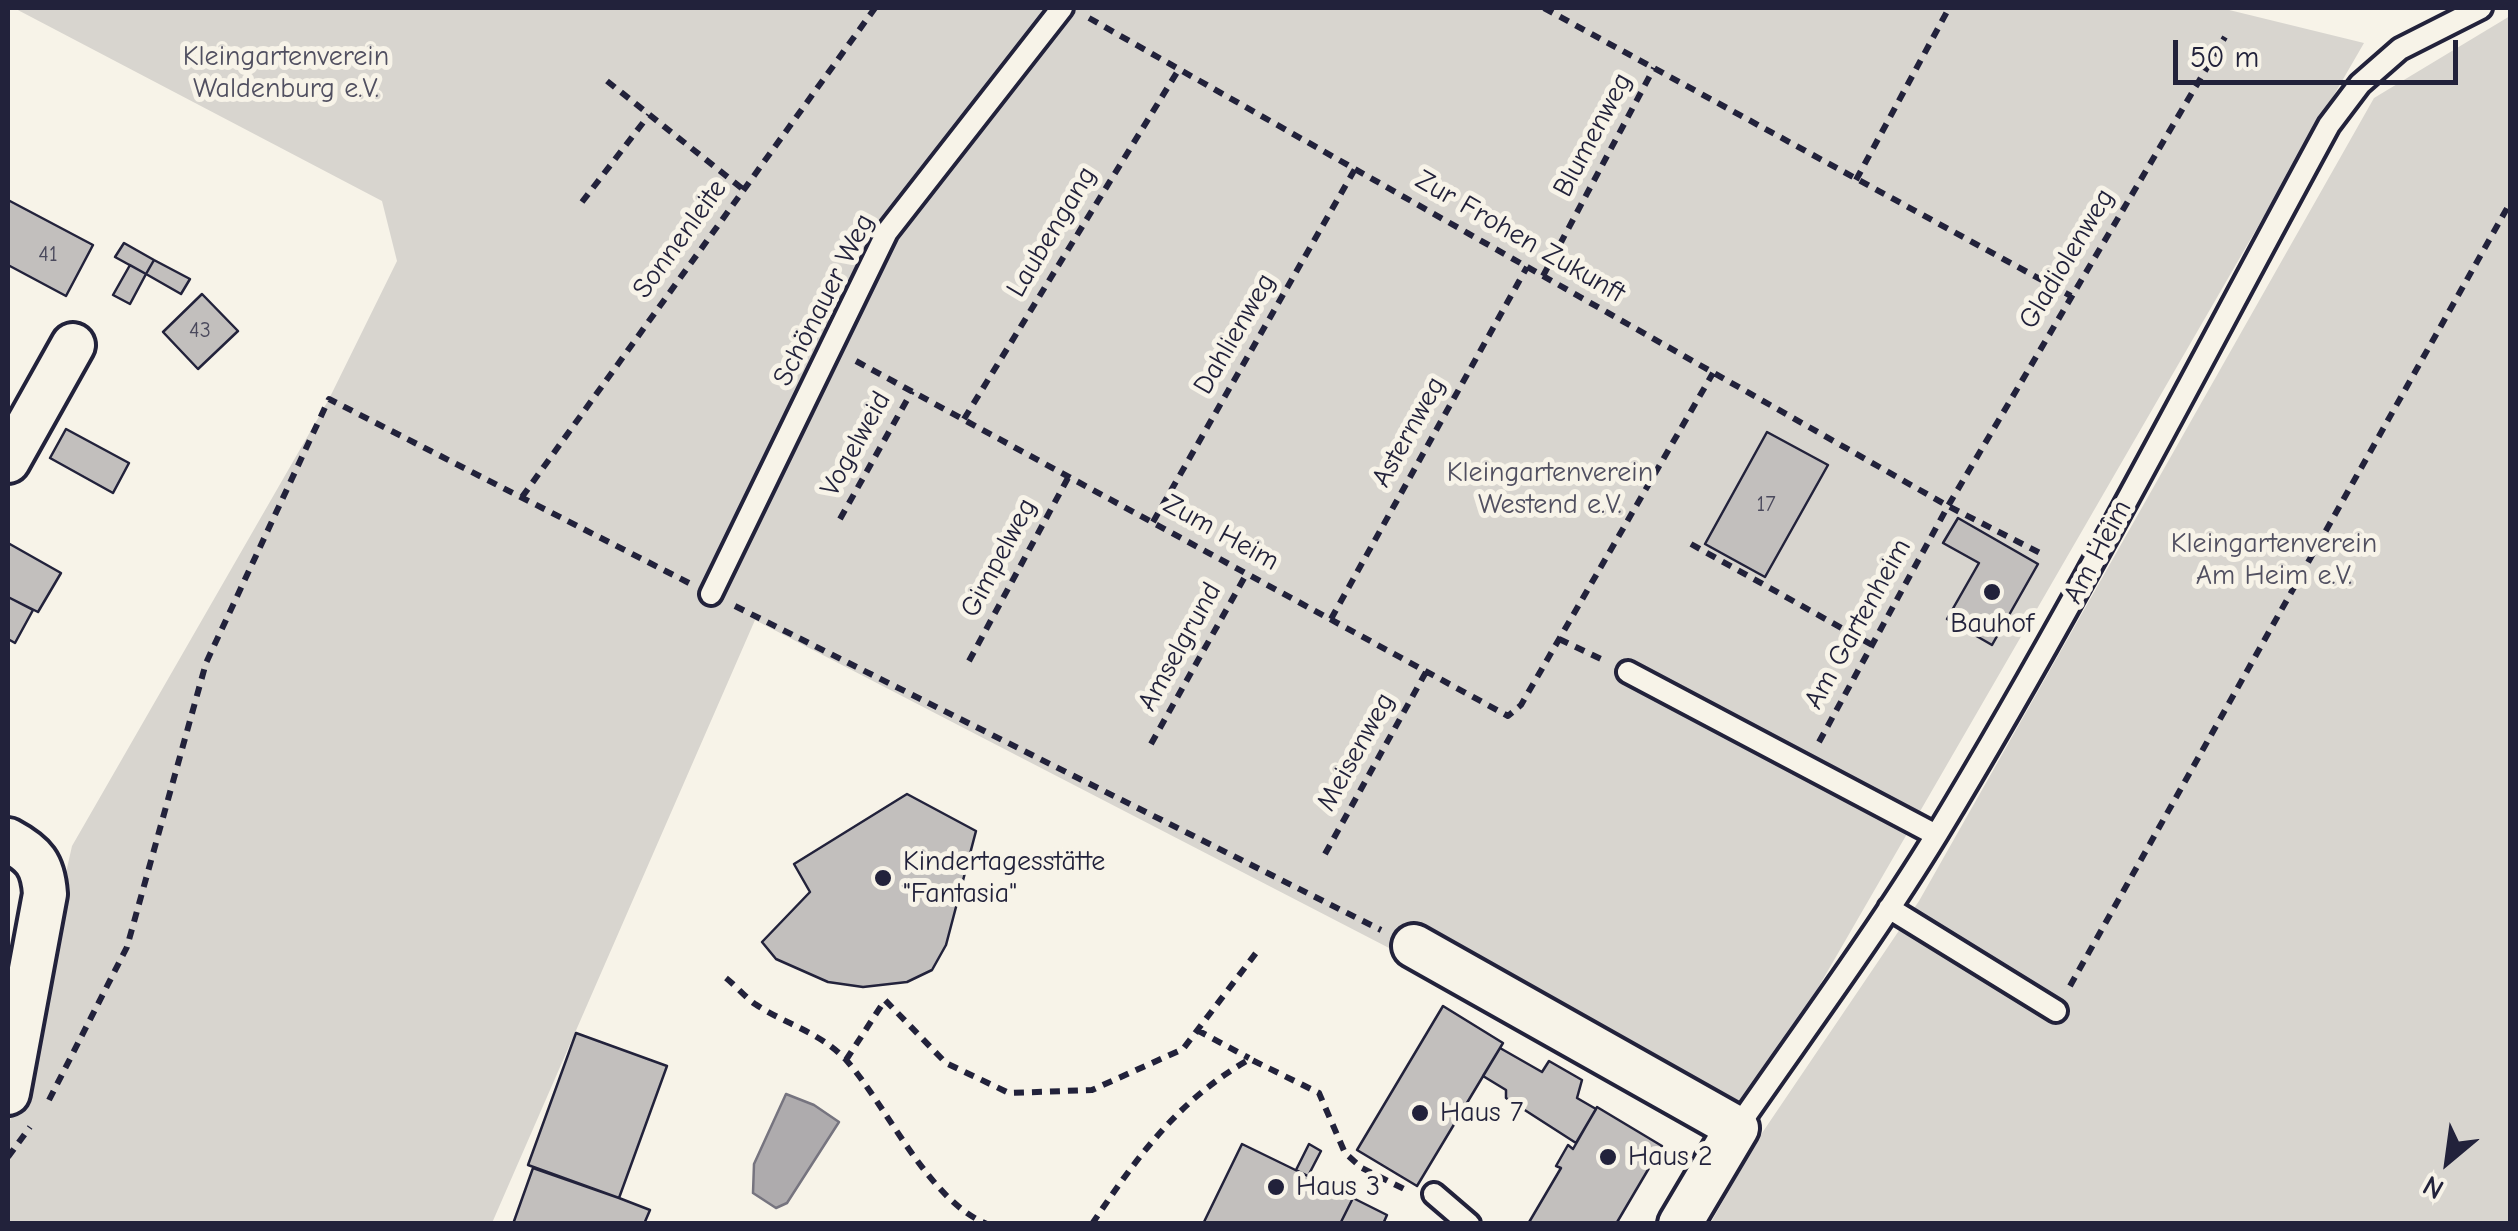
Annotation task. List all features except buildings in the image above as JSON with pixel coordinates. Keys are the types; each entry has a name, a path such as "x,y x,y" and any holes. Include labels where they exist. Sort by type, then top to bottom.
{"street":[{"path":"8,461 72,345"},
{"path":"8,840 32,854 43,871 45,894 8,1092"},
{"path":"1414,946 1737,1128"},
{"name":"Am Heim","path":"1680,1224 1737,1128"}],"lane":[{"name":"Schönauer Weg","path":"711,594 886,232 1062,8"},
{"name":"Am Heim","path":"1737,1128 1936,835 2084,584 2142,468 2330,125 2360,84 2400,49 2481,8"},
{"path":"1628,672 1936,835"},
{"path":"1889,908 2056,1011"},
{"path":"1434,1194 1470,1224"}],"path":[{"name":"Sonnenleite","path":"522,497 875,8"},
{"path":"1544,8 2071,296"},
{"path":"1856,180 1949,8"},
{"name":"Zur Frohen Zukunft","path":"1086,16 1948,506 2046,556"},
{"name":"Gladiolenweg","path":"1948,506 2226,37"},
{"name":"Blumenweg","path":"1543,276 1654,68"},
{"name":"Laubengang","path":"964,420 1178,69"},
{"path":"606,82 744,190"},
{"path":"582,202 649,115"},
{"name":"Dahlienweg","path":"1153,522 1355,169"},
{"path":"2056,1011 2510,203"},
{"name":"Asternweg","path":"1331,619 1528,266"},
{"name":"Zum Heim","path":"829,346 1508,716 1521,706 1560,639"},
{"path":"1628,672 1560,639 1713,372"},
{"name":"Vogelweid","path":"840,519 912,391"},
{"path":"8,1157 59,1086 127,947 206,663 329,399 1414,946"},
{"name":"Gimpelweg","path":"969,661 1069,476"},
{"name":"Am Gartenheim","path":"1808,764 1948,506"},
{"path":"1691,544 1872,646"},
{"name":"Amselgrund","path":"1152,744 1247,573"},
{"name":"Meisenweg","path":"1325,854 1426,671"},
{"path":"846,1060 885,1000 946,1063 1009,1092 1092,1090 1183,1049 1259,949"},
{"path":"726,978 756,1004 799,1025 846,1060 933,1182 965,1215 987,1224"},
{"path":"1197,1030 1319,1092 1344,1153 1362,1168 1400,1190 1434,1194"},
{"path":"1092,1224 1154,1135 1214,1079 1250,1059"},
{"path":"961,1224 965,1215"}],"green space":[{"name":"Kleingartenverein Westend e.V.","path":"14,8 2221,8 2364,43 1737,1128 755,620 492,1223 8,1224 8,1130 72,846 329,399 397,261 382,201"},
{"name":"Kleingartenverein Am Heim e.V.","path":"2510,16 2510,1223 1710,1224 1758,1139 1919,901 2374,98"}],"shaded area":[{"path":"786,1094 814,1105 839,1122 787,1203 776,1208 753,1193 754,1164"}],"place":[{"name":"Bauhof","path":"1992,592"},
{"name":"Kindertagesstätte \"Fantasia\"","path":"883,878"},
{"name":"Haus 7","path":"1420,1113"},
{"name":"Haus 2","path":"1608,1157"},
{"name":"Haus 3","path":"1276,1187"}],"park label":[{"name":"Kleingartenverein Waldenburg e.V.","path":"286,73"}]}
